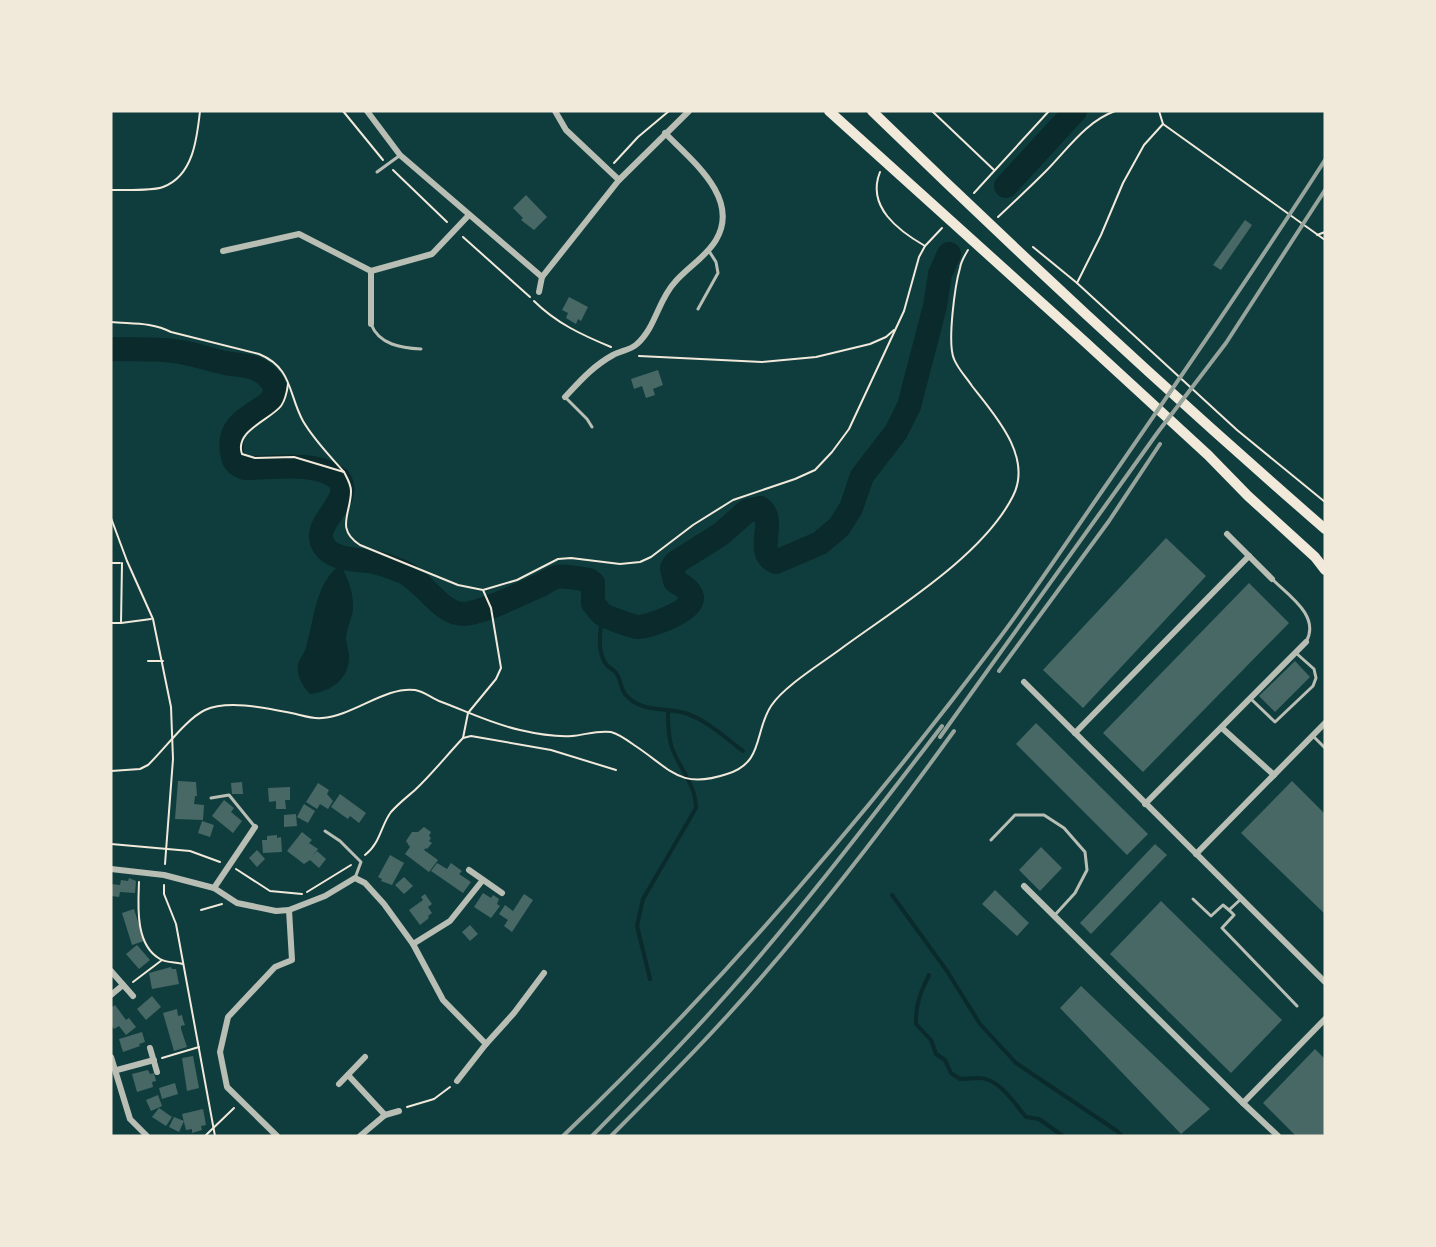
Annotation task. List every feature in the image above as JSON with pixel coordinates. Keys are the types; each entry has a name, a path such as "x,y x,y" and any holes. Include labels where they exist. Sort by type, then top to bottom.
{"main road":[{"path":"829,111 1084,340 1315,557 1325,570"},
{"path":"872,111 1003,237 1325,529"}],"street":[{"path":"367,111 400,155 468,216 542,277"},
{"path":"555,111 566,129 619,180"},
{"path":"539,292 542,277 619,180 689,111"},
{"path":"565,397 591,369 621,351 635,346 644,337 666,292 709,250 718,238 722,224 719,195 710,180 665,133"},
{"path":"223,251 299,234 371,271 432,254 468,216"},
{"path":"371,271 371,324"},
{"path":"1227,534 1272,579"},
{"path":"1074,733 1249,556"},
{"path":"1145,804 1306,642"},
{"path":"1024,682 1325,982"},
{"path":"1196,854 1325,723"},
{"path":"1222,728 1274,775"},
{"path":"214,888 255,827"},
{"path":"111,869 164,875 214,888 234,901 276,911 289,910 325,896 355,878 365,884 384,904 413,944 443,1000 486,1044"},
{"path":"469,870 502,893"},
{"path":"413,944 450,921 482,881"},
{"path":"1024,886 1278,1136"},
{"path":"277,1136 227,1087 220,1052 228,1017 275,967 292,960 289,910"},
{"path":"111,971 133,996"},
{"path":"457,1081 544,973"},
{"path":"111,995 123,985"},
{"path":"1243,1103 1325,1019"},
{"path":"150,1048 157,1072"},
{"path":"339,1084 365,1057"},
{"path":"112,1060 117,1070 130,1119 147,1136"},
{"path":"117,1070 154,1060"},
{"path":"348,1074 385,1115"},
{"path":"360,1136 385,1115 399,1112"}],"lane":[{"path":"377,172 400,155"},
{"path":"698,309 718,273 716,262 709,250"},
{"path":"371,324 373,330 387,342 402,348 421,349"},
{"path":"565,397 592,427"},
{"path":"1272,579 1309,619 1311,627 1306,642"},
{"path":"1250,698 1275,722 1313,686 1316,678 1314,669 1296,653"},
{"path":"1313,736 1325,748"},
{"path":"211,798 230,795 255,827"},
{"path":"991,840 1015,815 1044,815 1064,828 1085,852 1087,870 1075,893 1054,916"},
{"path":"325,831 340,841 361,862 355,878"},
{"path":"1193,899 1211,916 1223,904 1234,915 1222,928 1297,1006"},
{"path":"1229,910 1241,899"}],"path":[{"path":"111,190 162,188 180,177 191,158 197,140 200,111"},
{"path":"111,322 148,324 181,335 259,354 278,365 289,381 304,422 344,472 351,489 345,523 354,541 458,585 483,590 517,580 558,559 571,558 620,564 640,562 651,557 693,525 733,500 815,470 849,429 896,327 886,337 870,344 816,357 762,362 638,356 621,351 575,332 546,313 387,164 343,111"},
{"path":"608,170 638,137 669,111"},
{"path":"932,111 994,170"},
{"path":"995,220 1047,170 1070,144 1093,124 1115,111"},
{"path":"1159,111 1163,124 1325,240"},
{"path":"1077,284 1123,183 1144,145 1163,124"},
{"path":"886,162 879,173 876,190 884,213 907,235 925,246"},
{"path":"1317,235 1325,232"},
{"path":"1027,242 1077,284 1237,430 1325,502"},
{"path":"111,771 140,769 148,765 204,711 219,706 245,706 319,719 350,712 395,692 415,690 502,726 545,735 575,736 594,731 614,733 669,771 687,780 712,779 746,765 762,734 769,708 775,700 803,676 953,566 996,521 1013,496 1019,479 1019,469 1012,444 989,408 956,364 950,345 960,267 972,243"},
{"path":"289,381 283,404 247,434 241,445 242,454 255,458 294,457 344,472"},
{"path":"111,518 153,619 171,707 173,739 164,894 176,924 215,1136"},
{"path":"111,563 127,561"},
{"path":"122,563 122,623"},
{"path":"111,844 190,851 230,865 270,891 302,894 358,860 371,851 389,815 399,803 414,791 463,738 468,713 496,680 501,668 491,608 483,590"},
{"path":"111,623 153,619"},
{"path":"148,661 163,661"},
{"path":"463,738 471,736 551,750 616,770"},
{"path":"139,871 138,912 141,932 150,951 162,960 183,963"},
{"path":"201,910 234,901"},
{"path":"123,985 132,983 162,960"},
{"path":"154,1060 199,1047"},
{"path":"399,1112 434,1099 457,1081"},
{"path":"205,1136 240,1102"}],"water":[{"path":"336,568 342,568 353,599 346,637 348,667 336,684 324,691 310,694 299,677 298,664 305,649 319,595"}],"building":[{"path":"526,195 547,217 534,230 521,220 523,218 513,208"},
{"path":"1245,220 1252,225 1221,270 1213,265"},
{"path":"569,297 588,307 581,321 578,319 576,324 566,318 568,313 562,310"},
{"path":"658,370 663,385 653,389 655,395 646,398 642,386 634,389 631,379"},
{"path":"1166,538 1206,576 1083,708 1043,670"},
{"path":"1249,583 1289,623 1143,772 1103,733"},
{"path":"1295,661 1310,677 1275,712 1259,696"},
{"path":"1036,723 1148,834 1127,855 1016,744"},
{"path":"178,781 196,782 197,796 195,796 194,804 204,805 203,820 175,819"},
{"path":"1292,781 1325,814 1325,914 1241,833"},
{"path":"242,782 243,794 232,794 231,783"},
{"path":"318,783 329,790 327,794 333,801 328,809 320,804 317,809 306,802"},
{"path":"290,787 290,800 285,800 286,809 276,809 276,801 269,802 268,788"},
{"path":"340,794 366,813 359,823 350,816 348,819 331,807"},
{"path":"224,800 234,808 231,812 242,821 233,833 212,816"},
{"path":"304,804 315,811 308,823 297,817"},
{"path":"296,814 297,826 284,827 284,815"},
{"path":"202,821 214,825 210,837 198,833"},
{"path":"424,827 431,832 429,841 432,843 424,850 438,860 429,872 405,854 410,847 406,841 412,832 418,832"},
{"path":"302,832 312,840 309,843 318,849 311,858 317,851 326,859 319,868 310,860 304,864 287,851"},
{"path":"277,835 277,838 281,837 282,852 263,853 262,840 267,840 267,836"},
{"path":"1155,844 1167,855 1091,934 1080,923"},
{"path":"1041,847 1062,868 1040,891 1019,870"},
{"path":"257,850 265,859 257,867 249,858"},
{"path":"390,855 404,863 392,885 381,881 382,879 378,877"},
{"path":"437,863 447,869 451,863 462,871 459,874 471,882 463,893 431,871"},
{"path":"404,877 413,886 404,894 395,885"},
{"path":"129,878 136,881 135,893 120,892 119,897 111,896 111,884 120,885 121,880 128,881"},
{"path":"995,890 1029,923 1017,936 982,904"},
{"path":"483,893 491,898 493,895 499,899 497,904 500,906 491,918 474,907"},
{"path":"425,894 432,904 428,907 432,913 420,925 409,910 423,900 421,897"},
{"path":"524,894 533,900 512,932 504,926 508,920 499,914 505,905 513,911"},
{"path":"1161,901 1282,1020 1231,1073 1110,954"},
{"path":"134,909 144,941 132,945 122,913"},
{"path":"470,925 478,934 470,941 462,932"},
{"path":"137,945 150,960 139,969 126,954"},
{"path":"171,967 176,969 179,984 152,989 149,973"},
{"path":"1081,986 1210,1109 1181,1134 1060,1008"},
{"path":"152,996 161,1007 146,1020 137,1009"},
{"path":"115,1005 126,1020 129,1018 136,1027 126,1035 119,1026 114,1029 111,1025 111,1008"},
{"path":"177,1009 178,1016 182,1015 185,1025 181,1026 181,1029 187,1047 174,1051 163,1013"},
{"path":"142,1032 145,1042 123,1052 119,1039"},
{"path":"1315,1049 1325,1059 1325,1136 1296,1136 1263,1103"},
{"path":"193,1056 199,1088 187,1091 182,1058"},
{"path":"148,1070 150,1074 154,1073 156,1081 152,1082 153,1087 137,1092 132,1074"},
{"path":"175,1083 178,1094 162,1099 159,1088"},
{"path":"158,1095 162,1106 151,1111 146,1100"},
{"path":"159,1108 172,1117 166,1126 152,1117"},
{"path":"203,1109 206,1125 201,1126 202,1130 192,1133 192,1129 186,1130 182,1114"},
{"path":"174,1117 184,1121 179,1132 169,1127"}],"waterway":[{"path":"1006,186 1075,111"},
{"path":"111,349 186,353 225,363 253,367 267,376 275,388 273,397 236,429 232,439 233,458 237,464 245,468 306,467 318,469 339,479 342,488 341,496 322,529 321,537 328,551 340,557 377,563 401,571 417,581 439,603 463,614 491,606 555,578 589,580 593,583 593,603 601,613 638,627 660,621 686,608 692,597 687,589 675,581 672,568 675,563 721,534 747,511 760,508 765,514 767,521 766,551 769,557 776,562 820,543 839,527 851,508 862,476 896,432 909,406 935,306 940,274 949,254"},
{"path":"602,614 601,653 607,665 618,675 623,691 631,700 645,707 677,711 693,716 743,751"},
{"path":"650,979 637,926 643,899 696,808 690,783 671,745 668,712"},
{"path":"892,895 947,971 980,1024 1016,1063 1122,1136"},
{"path":"929,975 919,998 916,1024 931,1040 936,1054 945,1060 951,1073 960,1079 979,1078 993,1082 1005,1092 1026,1117 1039,1119 1063,1136"}],"railway":[{"path":"563,1136 736,959 844,834 948,706 1041,581 1218,322 1325,160"},
{"path":"940,737 1158,432 1226,343 1325,190"},
{"path":"999,671 1109,521 1160,444"},
{"path":"592,1136 747,971 832,868 942,726"},
{"path":"611,1136 714,1031 788,947 873,840 954,731"}]}
